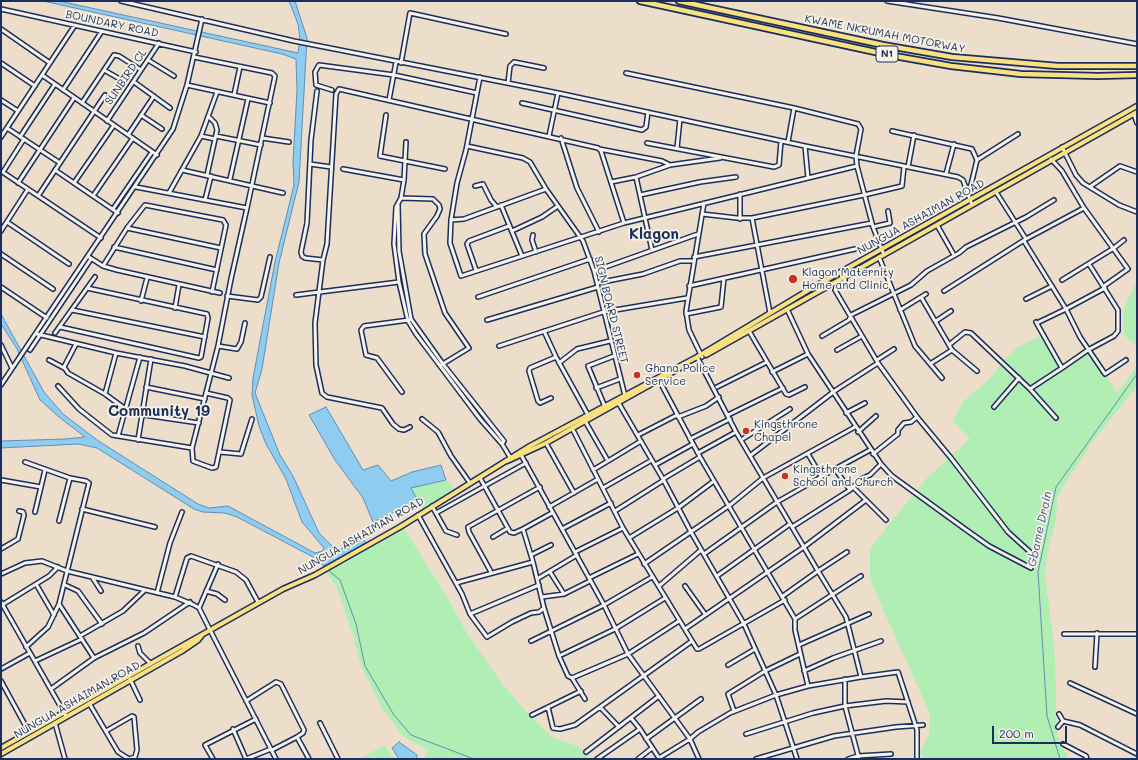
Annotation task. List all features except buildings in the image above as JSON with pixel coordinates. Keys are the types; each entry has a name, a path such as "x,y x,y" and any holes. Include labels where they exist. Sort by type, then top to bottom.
{"highway":[{"name":"KWAME NKRUMAH MOTORWAY","path":"640,1 889,55 945,65 1021,74 1098,76 1137,75"},
{"name":"KWAME NKRUMAH MOTORWAY","path":"680,1 952,58 1058,66 1137,66"}],"main road":[{"name":"NUNGUA ASHAIMAN ROAD","path":"625,398 700,357 770,312 1137,106"},
{"name":"NUNGUA ASHAIMAN ROAD","path":"506,461 510,457 546,443 585,422 625,398 749,331 996,192 1051,159 1135,113"},
{"name":"NUNGUA ASHAIMAN ROAD","path":"1,754 258,602 283,588 315,575 480,478 506,461 588,415 618,402"},
{"name":"NUNGUA ASHAIMAN ROAD","path":"1,748 150,663 197,638"}],"street":[{"path":"121,1 308,44 558,93 781,141 946,174 962,179 969,193 972,205"},
{"path":"887,1 998,18 1137,44"},
{"name":"BOUNDARY ROAD","path":"1,9 196,52"},
{"path":"389,100 410,13 506,34"},
{"path":"1,386 12,368 39,334 90,258 101,238 173,129 196,52 202,19"},
{"path":"1,137 75,25"},
{"path":"1,29 50,63"},
{"path":"63,90 102,31"},
{"name":"SUNBIRD CL","path":"108,121 159,43"},
{"path":"82,103 112,57 116,55 141,70"},
{"path":"194,57 274,74 275,78 218,346 210,373 192,448 192,460 214,468 220,452 230,400 228,398 206,393"},
{"path":"148,60 174,76"},
{"path":"508,83 510,66 514,62 544,68"},
{"path":"1,63 34,86"},
{"path":"332,90 316,85 315,72 316,67 319,65 394,75 477,93"},
{"path":"234,96 240,67"},
{"path":"104,70 118,78"},
{"path":"626,73 794,108 858,124 861,129 856,156 857,166 881,256 893,293 915,346 942,378"},
{"path":"42,75 157,155"},
{"path":"480,78 467,146 457,183 451,220 450,242 461,276 645,217 857,166"},
{"path":"134,82 170,108"},
{"path":"20,137 55,84"},
{"path":"187,85 270,103"},
{"path":"410,427 404,430 399,429 393,424 382,408 326,397 322,393 316,365 315,323 318,291 327,244 336,94 339,90 561,138 599,149 662,161 670,165"},
{"path":"317,91 310,164 307,223 302,256 305,258 323,260"},
{"path":"169,193 201,136 217,92"},
{"path":"549,136 558,93"},
{"path":"38,196 105,95"},
{"path":"128,135 154,96"},
{"path":"18,183 74,98"},
{"path":"230,180 248,99"},
{"path":"1,100 18,111"},
{"path":"522,102 642,130 646,127 648,112"},
{"path":"788,142 794,108"},
{"path":"1135,113 1137,123"},
{"path":"142,115 162,129"},
{"path":"386,115 379,154 382,157 445,169"},
{"path":"205,200 217,126 209,117"},
{"path":"676,148 680,119"},
{"path":"74,183 114,125"},
{"path":"7,128 60,162"},
{"path":"892,131 972,149 976,160 969,193"},
{"path":"976,160 1018,134"},
{"path":"702,214 752,218 902,186 914,135"},
{"path":"201,136 239,140 261,145"},
{"path":"93,196 133,138"},
{"path":"262,138 289,142"},
{"path":"561,138 577,188 599,232"},
{"path":"24,139 2,172 101,238"},
{"path":"647,144 776,167 779,165 781,141"},
{"path":"406,142 404,180 401,198 396,207 394,244 399,282 410,320 480,419 500,444 502,444 510,457"},
{"path":"946,174 954,144"},
{"name":"SIGN BOARD STREET","path":"467,146 526,159 533,166 546,189 581,238 594,271 625,398"},
{"path":"805,146 808,178"},
{"path":"1062,147 1076,175 1083,183 1091,186 1119,205 1137,212"},
{"path":"599,149 624,223"},
{"path":"113,209 152,152"},
{"path":"611,182 636,177 666,168 670,165 722,157"},
{"path":"1051,159 1062,171 1084,208 1128,269 1105,287 1066,309 1038,322 1062,368"},
{"path":"310,164 331,167"},
{"path":"1091,186 1120,166 1137,172"},
{"path":"343,169 404,180"},
{"path":"55,170 118,213"},
{"path":"182,170 283,192"},
{"path":"636,177 652,250"},
{"path":"640,195 700,182 736,177"},
{"path":"475,186 483,184 491,200 498,206"},
{"path":"136,187 247,208"},
{"path":"1,231 28,189"},
{"path":"451,220 464,219 546,189"},
{"path":"996,192 1066,309 1088,350 1105,374 1126,360"},
{"path":"740,194 740,218"},
{"path":"401,198 433,199 439,205 440,209 437,216 424,234 425,254 445,313 469,348 441,365"},
{"path":"822,336 849,320 851,315 911,285 927,271 966,247 1015,223 1054,200"},
{"path":"704,203 687,298 686,314 689,330 700,357 736,432 846,617 861,677"},
{"path":"398,204 399,250 410,320"},
{"path":"103,266 127,228 145,205 223,220 226,225 212,292"},
{"path":"502,205 522,256"},
{"path":"512,231 542,217 558,206"},
{"path":"944,291 1025,240 1084,208"},
{"path":"873,227 890,223 888,211"},
{"path":"752,218 770,312"},
{"path":"7,222 69,264"},
{"path":"694,257 872,223"},
{"path":"937,225 954,255"},
{"path":"476,270 467,244 469,241 509,226"},
{"path":"127,228 221,248"},
{"path":"594,271 698,234"},
{"path":"533,235 532,240 536,252"},
{"path":"1062,280 1114,248 1124,240"},
{"path":"114,247 217,270"},
{"path":"689,286 855,249"},
{"path":"1,254 53,289"},
{"path":"90,258 103,266 147,278 220,293"},
{"path":"30,350 47,318 90,258"},
{"path":"228,296 258,300 261,297 270,258"},
{"path":"478,297 590,259"},
{"path":"487,320 597,285 637,276 680,261 693,261"},
{"path":"1030,388 1088,350 1114,336 1118,331 1118,310 1105,287 1089,264"},
{"path":"55,333 95,276"},
{"path":"845,276 845,281 836,287 835,290 878,362 917,417 951,458 1008,532 1030,552"},
{"path":"141,301 147,278"},
{"path":"686,314 721,307 724,278"},
{"path":"296,295 318,291 399,282"},
{"path":"175,308 179,285"},
{"path":"1026,299 1052,286"},
{"path":"1,287 47,318"},
{"path":"60,326 199,358 202,354 208,315 87,288"},
{"path":"900,310 926,294"},
{"path":"921,297 952,350 977,371"},
{"path":"499,346 603,312 687,298"},
{"path":"787,309 808,354 870,450 892,476 989,546 1032,568"},
{"path":"72,310 205,337"},
{"path":"936,321 951,311"},
{"path":"402,392 377,358 365,353 361,330 364,326 410,320"},
{"path":"218,346 237,349 241,342 245,323"},
{"path":"544,331 556,358 588,415"},
{"path":"749,331 772,372 788,395 805,387"},
{"path":"949,345 965,332 971,332 1030,388 1056,418"},
{"path":"39,334 76,344 229,378"},
{"path":"837,350 862,336"},
{"path":"559,362 577,349 610,340"},
{"path":"64,368 76,344"},
{"path":"1,345 12,368"},
{"path":"751,455 840,387 894,350"},
{"path":"930,364 952,350"},
{"path":"104,394 116,353"},
{"path":"772,372 808,354"},
{"path":"605,407 588,366 614,356"},
{"path":"118,436 140,357"},
{"path":"551,398 540,403 538,401 529,370 530,368 556,358"},
{"path":"49,360 64,368 68,373 104,394 131,413 142,416 199,423"},
{"path":"138,440 151,360"},
{"path":"717,387 766,362"},
{"path":"441,365 504,441 502,444"},
{"path":"994,407 1019,378"},
{"path":"596,388 620,379"},
{"path":"659,380 700,457 730,505 754,551 783,596 795,619 795,630 808,686"},
{"path":"58,386 66,396 88,417 106,432 114,436 192,448"},
{"path":"146,387 205,398"},
{"path":"690,439 782,388"},
{"path":"638,435 677,416 706,406 719,397"},
{"path":"618,402 664,479 691,532 730,597 744,624 786,721 797,758 793,759"},
{"path":"846,413 865,403"},
{"path":"741,440 790,409"},
{"path":"858,432 876,416"},
{"path":"873,454 898,434 898,430 904,424 911,422 917,417"},
{"path":"220,452 242,454 252,419"},
{"path":"422,419 438,432 451,456 470,483"},
{"path":"585,422 608,461"},
{"path":"644,564 730,505 763,478 855,427"},
{"path":"572,428 623,528 684,630 698,649 785,600"},
{"path":"698,453 736,432"},
{"path":"593,470 641,441"},
{"path":"546,443 574,493"},
{"path":"655,465 693,444"},
{"path":"704,554 777,502 821,476 870,450"},
{"path":"520,454 540,487 552,513 604,604 628,654 690,739 699,759"},
{"path":"808,454 821,476"},
{"path":"615,511 700,457"},
{"path":"603,488 652,460"},
{"path":"25,462 70,478 86,480 89,483 67,571 65,585 59,604 45,631 26,647"},
{"path":"436,513 526,463"},
{"path":"717,576 791,526 850,490 861,479 870,475 881,464"},
{"path":"835,469 850,490"},
{"path":"35,512 44,470"},
{"path":"59,521 70,478"},
{"path":"480,478 512,534 552,513"},
{"path":"1,480 41,487"},
{"path":"549,507 598,480"},
{"path":"629,538 678,508 714,481"},
{"path":"491,572 468,532 468,527 540,487"},
{"path":"853,487 886,520"},
{"path":"684,630 705,614 804,547 866,500"},
{"path":"562,529 611,503"},
{"path":"432,506 446,531 457,535"},
{"path":"82,509 155,527"},
{"path":"1,549 18,539 24,515 23,512 19,511"},
{"path":"156,593 170,543 182,512"},
{"path":"418,515 456,583 470,614 487,637 512,622 531,613 539,612 544,608"},
{"path":"493,537 508,528"},
{"path":"537,579 576,554 623,528"},
{"path":"523,529 533,562 550,631 559,656 567,674 572,678 585,699"},
{"path":"531,555 551,545"},
{"path":"659,586 701,550"},
{"path":"783,596 847,552"},
{"path":"542,598 564,594 589,579 638,554"},
{"path":"175,597 188,556 218,564 236,572 246,580 258,602"},
{"path":"1,574 25,563 42,562 67,571 190,602 198,608 276,759"},
{"path":"456,583 491,572 533,562"},
{"path":"198,608 218,564"},
{"path":"58,567 49,576 2,603 3,610 35,661 66,716"},
{"path":"550,572 564,594"},
{"path":"795,619 861,576"},
{"path":"92,577 101,591"},
{"path":"531,641 604,604 652,577"},
{"path":"36,584 54,616"},
{"path":"65,585 78,591 102,624"},
{"path":"470,614 538,585"},
{"path":"685,586 705,614"},
{"path":"35,661 81,637 130,606 145,590"},
{"path":"206,591 217,594 226,600"},
{"path":"559,656 615,629 665,598"},
{"path":"51,689 94,658 144,633 190,602"},
{"path":"59,604 94,658"},
{"path":"799,645 869,614"},
{"path":"572,678 628,654 679,621"},
{"path":"1095,668 1097,633"},
{"path":"1064,634 1137,634"},
{"path":"548,707 552,727 556,730 575,725 692,641"},
{"path":"804,671 854,650 881,641"},
{"path":"138,646 140,653 150,663"},
{"path":"728,665 755,649"},
{"path":"1,669 30,653"},
{"path":"734,711 728,694 765,671 800,654"},
{"path":"631,718 659,758 690,739 719,718 776,695 808,686 845,679 898,672 916,725 917,759"},
{"path":"130,679 140,700"},
{"path":"845,679 845,706 853,732 858,758"},
{"path":"1,681 29,732"},
{"path":"233,729 246,759 271,750 297,737 304,730 289,697 279,682 276,682 246,701"},
{"path":"1070,683 1137,714"},
{"path":"532,715 580,691"},
{"path":"586,752 659,696"},
{"path":"646,739 701,699"},
{"path":"746,734 813,713 845,706 886,701 908,702"},
{"path":"89,703 118,752 122,757 133,759 137,750 134,717 132,716 106,731"},
{"path":"600,706 619,726"},
{"path":"1059,714 1063,721 1080,725 1137,754"},
{"path":"213,759 205,745 233,729 256,719"},
{"path":"1058,727 1063,721"},
{"path":"54,723 65,759"},
{"path":"320,723 338,759"},
{"path":"756,759 794,747 853,732 923,725"},
{"path":"597,759 640,729"},
{"path":"297,737 309,759"},
{"path":"1063,744 1086,756 1087,759"},
{"path":"638,759 652,748"},
{"path":"848,759 891,754"}],"green space":[{"path":"1137,281 1137,345 1129,340 1124,334 1123,321 1124,308"},
{"path":"1042,335 1063,370 1090,350 1117,393 1137,366 1137,386 1093,441 1064,485 1057,499 1056,519 1048,550 1045,572 1055,656 1057,736 1069,759 923,759 920,752 929,734 930,714 870,580 870,548 926,479 970,439 953,421 963,402 991,377 1007,357 1018,347"},
{"path":"446,480 455,489 423,509 410,488"},
{"path":"403,527 446,595 465,630 503,685 532,718 555,739 579,747 590,759 424,759 428,750 403,736 383,710 361,666 354,639 337,588 325,571"},
{"path":"385,745 394,759 359,759"}],"water":[{"path":"43,1 59,1 298,53 300,39 298,24 289,1 295,1 307,38 299,182 279,263 262,369 255,393 280,455 293,476 319,533 337,551 363,538 366,543 324,566 315,558 237,517 225,513 203,512 194,509 97,448 78,444 1,448 1,441 85,437 40,400 17,349 1,324 1,314 44,392 63,414 97,440 198,504 209,508 228,506 315,553 323,551 324,548 302,522 286,479 266,444 259,426 252,395 253,378 275,262 294,185 293,163 297,90 296,59 282,54"},
{"path":"326,407 363,470 378,465 391,481 412,472 441,465 446,480 411,488 418,501 373,522 363,498 335,460 309,415"},
{"path":"399,742 417,755 417,759 399,759 392,748"}],"waterway":[{"name":"Gbame Drain","path":"1060,759 1047,716 1038,572 1056,487 1137,374"},
{"path":"328,570 340,580 356,624 365,666 394,715 411,735 474,759"}],"place":[{"name":"Klagon Maternity Home and Clinic","path":"793,279"},
{"name":"Ghana Police Service","path":"637,375"},
{"name":"Kingsthrone Chapel","path":"746,431"},
{"name":"Kingsthrone School and Church","path":"785,476"}],"district":[{"name":"Klagon","path":"654,234"},
{"name":"Community 19","path":"159,411"}]}
